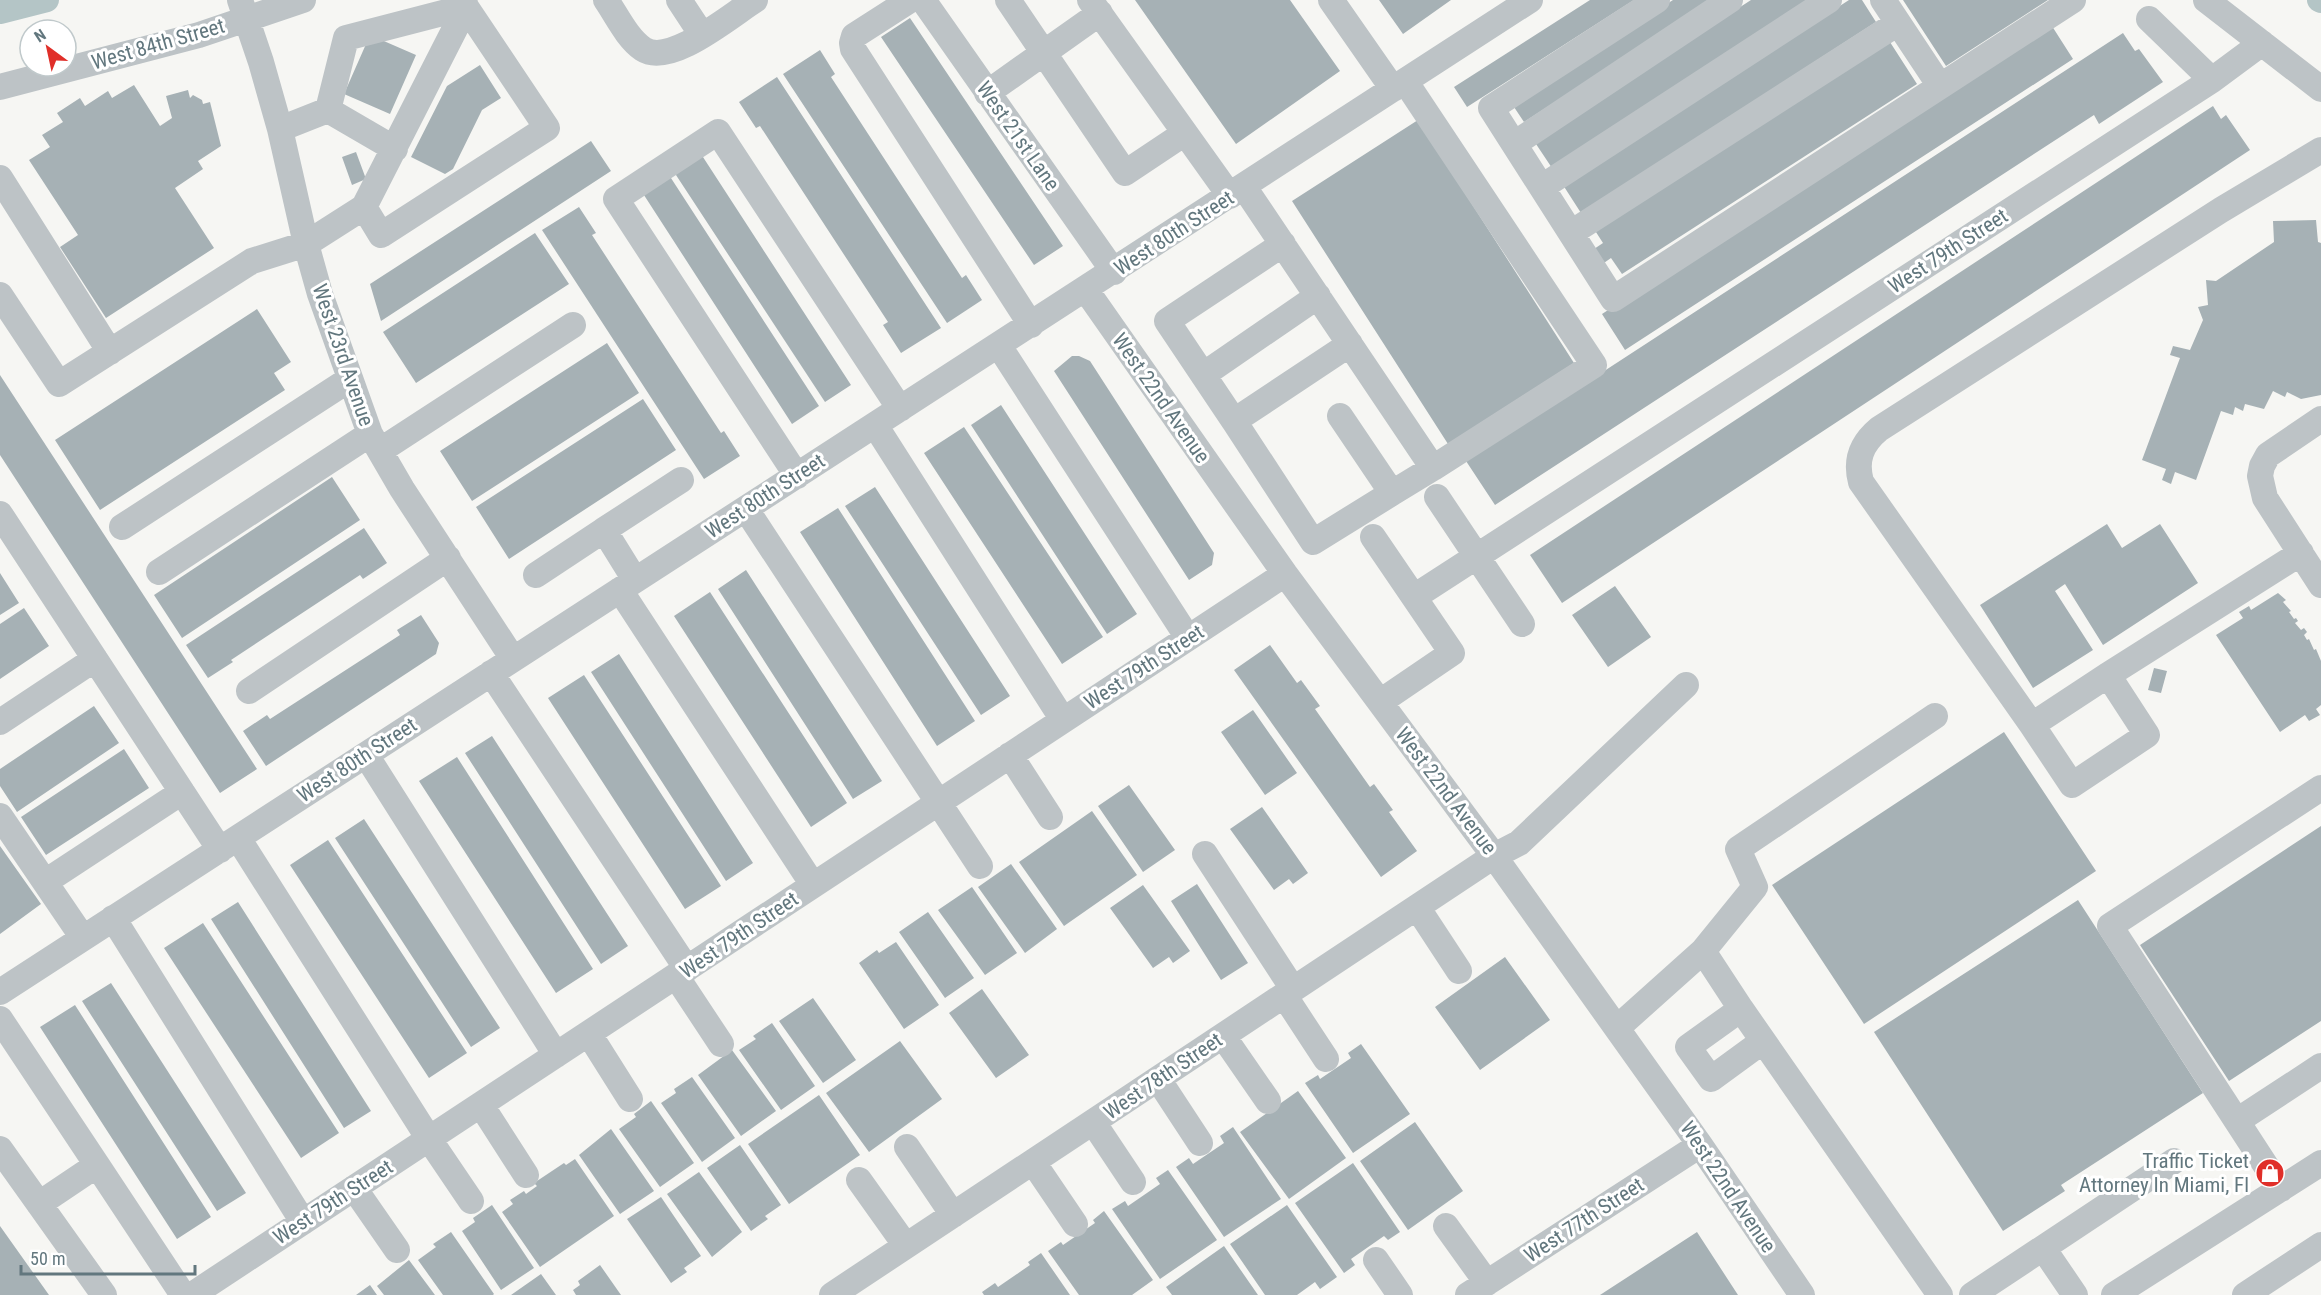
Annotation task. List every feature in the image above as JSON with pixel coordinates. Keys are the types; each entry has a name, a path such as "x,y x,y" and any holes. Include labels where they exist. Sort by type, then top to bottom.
{"street":[{"name":"West 84th Street","path":"0,87 199,34 243,9 303,0"},
{"path":"606,0 633,40 649,51 661,53 675,50 702,35 755,0"},
{"path":"680,0 702,35"},
{"path":"910,0 854,36 853,49 1031,325"},
{"name":"West 21st Lane","path":"923,0 1114,272"},
{"path":"1008,0 1125,174 1185,133"},
{"path":"1282,244 1167,321 1313,542 1594,365 1399,85 1331,0"},
{"name":"West 80th Street","path":"0,992 1114,272 1530,0"},
{"path":"1657,0 1491,108 1613,298 2073,0"},
{"path":"1514,144 1730,0"},
{"path":"1542,187 1829,0"},
{"path":"1882,0 1940,86"},
{"path":"2206,0 2321,89"},
{"path":"328,110 346,38 465,4"},
{"path":"0,295 58,384 252,261 306,244 364,207 465,4"},
{"path":"364,207 381,235 547,128 465,4"},
{"path":"987,93 1043,52 1095,7 1185,133 1282,244 1433,468"},
{"name":"West 23rd Avenue","path":"243,9 280,129 306,244 320,294 375,442 402,489 513,659"},
{"path":"2149,19 2212,80"},
{"path":"1571,233 1898,23"},
{"name":"West 79th Street","path":"1414,597 2212,80 2262,43"},
{"path":"280,129 328,110"},
{"path":"328,110 395,148"},
{"path":"797,476 616,199 718,132 900,410"},
{"path":"2108,675 2147,735 2072,785 1861,482 1858,470 1863,447 1880,429 2221,210 2321,150"},
{"path":"0,178 110,352"},
{"name":"West 22nd Avenue","path":"1086,290 1285,574 1494,856 1700,1144 1802,1295"},
{"path":"1203,375 1318,296"},
{"path":"159,572 573,325"},
{"path":"1234,421 1350,344"},
{"path":"999,346 1188,638"},
{"path":"122,527 350,379"},
{"path":"1340,416 1392,493"},
{"path":"2321,419 2268,455 2260,476 2265,498 2321,585"},
{"path":"876,425 1063,720"},
{"path":"536,575 681,480"},
{"path":"1437,497 1522,624"},
{"path":"746,509 980,866"},
{"path":"4,527 95,659 182,792 229,844 471,1201"},
{"path":"604,530 628,585 813,885"},
{"path":"1373,537 1452,653 1380,702"},
{"path":"2032,725 2301,554"},
{"path":"249,691 448,558"},
{"name":"West 79th Street","path":"195,1294 1285,574"},
{"path":"0,722 95,659"},
{"path":"491,673 682,972 721,1044"},
{"name":"West 78th Street","path":"832,1295 1494,856 1519,843 1686,685"},
{"path":"1617,1028 1703,951 1755,887 1738,849 1935,716"},
{"path":"366,755 556,1055"},
{"path":"1010,755 1050,817"},
{"path":"2282,1189 2110,926 2321,788"},
{"path":"45,882 182,792"},
{"path":"0,816 83,938"},
{"path":"1205,854 1289,992 1326,1059"},
{"path":"1417,907 1459,970"},
{"path":"113,918 303,1222"},
{"path":"1703,951 1940,1295"},
{"path":"1741,1009 1688,1047 1711,1079 1763,1041"},
{"path":"0,1019 97,1166 195,1294"},
{"path":"589,1034 630,1099"},
{"path":"1223,1036 1268,1101"},
{"path":"2237,1121 2321,1066"},
{"path":"1158,1079 1200,1143"},
{"path":"481,1105 526,1174"},
{"path":"1093,1122 1133,1182"},
{"name":"West 77th Street","path":"1477,1289 1700,1144"},
{"path":"908,1147 953,1215"},
{"path":"0,1149 104,1295"},
{"path":"1972,1295 2174,1161"},
{"path":"1033,1162 1075,1224"},
{"path":"2114,1295 2321,1163"},
{"path":"39,1204 97,1166"},
{"path":"859,1180 906,1246"},
{"path":"354,1188 397,1250"},
{"path":"1446,1226 1477,1289"},
{"path":"2245,1295 2321,1245"},
{"path":"2043,1248 2075,1295"},
{"path":"1376,1260 1400,1295"}],"building":[{"path":"1135,0 1290,0 1340,71 1236,144"},
{"path":"1379,0 1451,0 1403,34"},
{"path":"1590,0 1634,0 1467,107 1454,87"},
{"path":"1673,0 1714,0 1524,122 1512,104"},
{"path":"1751,0 1812,0 1552,168 1534,141"},
{"path":"1849,0 1862,0 1876,22 1581,213 1563,185"},
{"path":"1903,0 2048,0 1946,66"},
{"path":"910,18 1063,246 1034,265 881,37"},
{"path":"2050,23 2073,59 1625,350 1602,314"},
{"path":"2123,33 2135,51 2139,49 2163,82 2099,124 2094,115 1495,505 1466,461"},
{"path":"370,35 416,55 390,114 344,94"},
{"path":"1888,39 1917,84 1622,274 1611,258 1601,265 1591,251 1603,243 1594,229"},
{"path":"820,50 835,74 831,77 962,278 966,275 982,300 947,323 783,74"},
{"path":"480,65 501,98 482,110 453,169 445,174 411,157 447,86"},
{"path":"777,77 941,328 901,353 883,325 888,322 760,126 756,128 739,102"},
{"path":"134,85 160,126 172,118 166,96 188,90 190,98 193,95 202,100 203,104 210,102 221,146 198,161 203,169 175,188 214,248 106,318 60,247 78,235 29,160 50,147 42,135 63,122 57,113 80,98 85,106 108,91 112,98"},
{"path":"2213,106 2221,119 2226,115 2250,150 1562,603 1530,555"},
{"path":"1418,120 1574,363 1448,444 1292,201"},
{"path":"591,141 611,171 381,321 370,284"},
{"path":"356,152 366,179 352,185 342,157"},
{"path":"701,154 851,385 825,402 674,172"},
{"path":"669,175 819,406 792,424 642,192"},
{"path":"579,207 596,233 592,235 721,433 724,431 740,456 704,479 542,230"},
{"path":"2316,220 2318,242 2321,243 2321,395 2301,399 2287,392 2285,397 2273,391 2264,409 2245,404 2243,411 2235,407 2233,415 2221,411 2196,480 2175,472 2171,484 2162,480 2166,469 2142,460 2180,358 2170,355 2173,346 2190,350 2203,320 2198,307 2208,305 2206,280 2216,281 2274,242 2273,221"},
{"path":"535,233 569,284 416,383 383,332"},
{"path":"257,309 291,362 274,373 285,390 100,510 55,440"},
{"path":"607,343 639,393 472,501 440,451"},
{"path":"1072,356 1079,356 1090,361 1214,553 1212,565 1189,580 1054,371"},
{"path":"0,375 257,769 220,793 0,455"},
{"path":"643,399 676,450 509,559 476,507"},
{"path":"1001,405 1137,614 1107,634 971,425"},
{"path":"964,427 1103,637 1062,664 924,453"},
{"path":"332,477 360,520 182,638 154,595"},
{"path":"875,487 1010,696 981,715 845,506"},
{"path":"838,508 975,721 937,746 800,532"},
{"path":"2107,524 2122,548 2160,524 2198,583 2103,645 2065,584 2055,591 2093,650 2033,688 1980,605"},
{"path":"364,528 387,563 363,579 360,575 231,660 233,662 208,678 186,645"},
{"path":"746,570 882,781 853,799 718,589"},
{"path":"0,573 19,603 0,615"},
{"path":"1615,586 1651,637 1608,667 1572,615"},
{"path":"710,592 847,803 811,827 674,616"},
{"path":"2278,593 2286,600 2283,602 2291,611 2289,612 2294,619 2298,621 2295,623 2301,630 2304,628 2307,632 2304,635 2307,640 2309,639 2314,650 2316,649 2321,661 2321,705 2316,709 2320,715 2309,721 2305,715 2280,732 2216,635 2243,618 2239,612 2249,606 2251,610"},
{"path":"24,608 49,646 0,679 0,624"},
{"path":"421,615 439,643 436,654 266,766 243,731 267,715 270,719 400,635 397,630"},
{"path":"1270,645 1297,683 1301,680 1320,706 1315,709 1370,787 1374,784 1393,810 1389,812 1417,851 1381,877 1234,670"},
{"path":"619,654 753,863 726,881 591,672"},
{"path":"2154,668 2167,671 2161,693 2148,690"},
{"path":"584,675 721,886 685,909 548,698"},
{"path":"94,706 119,743 17,812 0,786 0,769"},
{"path":"1253,710 1297,773 1265,795 1221,732"},
{"path":"2004,732 2096,871 1864,1024 1772,885"},
{"path":"492,736 628,946 601,964 465,753"},
{"path":"124,749 149,788 46,855 21,817"},
{"path":"457,757 593,969 556,993 419,781"},
{"path":"1129,785 1175,850 1143,872 1098,806"},
{"path":"1262,807 1308,873 1293,884 1289,879 1274,890 1230,829"},
{"path":"1092,811 1137,875 1064,926 1019,862"},
{"path":"364,819 500,1028 471,1047 335,838"},
{"path":"2321,826 2321,1021 2229,1081 2140,945"},
{"path":"328,840 467,1053 429,1078 290,865"},
{"path":"0,846 41,904 0,934"},
{"path":"1011,864 1057,929 1025,953 978,887"},
{"path":"1197,884 1248,963 1221,980 1171,901"},
{"path":"1143,885 1190,951 1173,963 1169,957 1153,968 1110,908"},
{"path":"972,887 1017,953 985,975 938,910"},
{"path":"2078,900 2203,1093 2061,1185 2065,1191 2003,1231 1874,1032"},
{"path":"238,902 371,1111 344,1128 211,919"},
{"path":"928,912 974,978 945,998 899,932"},
{"path":"203,923 339,1133 301,1158 164,948"},
{"path":"896,942 939,1005 904,1029 859,963 877,950 879,953"},
{"path":"1505,957 1550,1020 1480,1070 1435,1007"},
{"path":"111,983 246,1193 217,1211 82,1001"},
{"path":"982,989 1029,1055 996,1078 949,1013"},
{"path":"813,998 856,1060 823,1083 779,1021"},
{"path":"75,1005 211,1217 177,1239 40,1027"},
{"path":"772,1023 815,1086 781,1110 739,1050 756,1039 753,1036"},
{"path":"900,1041 942,1099 869,1152 826,1093"},
{"path":"1361,1044 1410,1114 1353,1153 1305,1083 1318,1075 1320,1079 1351,1058 1348,1053"},
{"path":"732,1050 776,1111 741,1136 698,1075"},
{"path":"692,1077 735,1138 702,1162 661,1103 676,1093 674,1089"},
{"path":"1298,1091 1346,1158 1289,1199 1240,1132"},
{"path":"819,1095 860,1155 789,1204 748,1144"},
{"path":"651,1101 694,1163 660,1187 619,1129 636,1117 634,1114"},
{"path":"1415,1122 1463,1191 1408,1230 1360,1161"},
{"path":"1233,1127 1281,1199 1224,1237 1176,1167 1189,1158 1193,1164 1224,1143 1220,1136"},
{"path":"611,1129 654,1191 620,1214 579,1155"},
{"path":"740,1145 781,1205 765,1216 768,1219 751,1231 707,1168"},
{"path":"575,1159 614,1216 540,1267 502,1212 513,1204 510,1200 524,1191 526,1194 537,1186 534,1183 564,1163 566,1165"},
{"path":"1353,1163 1400,1232 1388,1240 1384,1236 1351,1259 1355,1265 1344,1273 1295,1203"},
{"path":"1168,1170 1217,1240 1160,1279 1112,1209 1125,1201 1128,1206 1160,1184 1156,1178"},
{"path":"699,1172 742,1232 712,1257 667,1194"},
{"path":"661,1197 701,1256 684,1268 687,1272 671,1283 627,1219"},
{"path":"492,1205 534,1268 501,1290 462,1231 475,1222 473,1218"},
{"path":"1287,1205 1337,1277 1320,1289 1315,1282 1297,1295 1265,1295 1230,1244"},
{"path":"1104,1211 1153,1280 1132,1295 1079,1295 1048,1251 1061,1242 1063,1245 1095,1223 1093,1220"},
{"path":"0,1226 49,1295 0,1295"},
{"path":"451,1232 493,1295 443,1295 418,1260 436,1247 433,1244"},
{"path":"1697,1232 1738,1295 1600,1295"},
{"path":"1224,1246 1258,1295 1172,1295 1166,1287"},
{"path":"1041,1253 1070,1295 984,1295 982,1292 995,1283 998,1287 1030,1265 1028,1262"},
{"path":"409,1260 435,1295 384,1295 377,1286"},
{"path":"600,1265 621,1295 576,1295 573,1290 580,1285 578,1281"},
{"path":"541,1274 556,1295 511,1295"},
{"path":"370,1285 377,1295 356,1295"}],"waterway":[{"path":"0,12 47,0"}],"place":[{"name":"Traffic Ticket Attorney In Miami, Fl","path":"2270,1173"}]}
